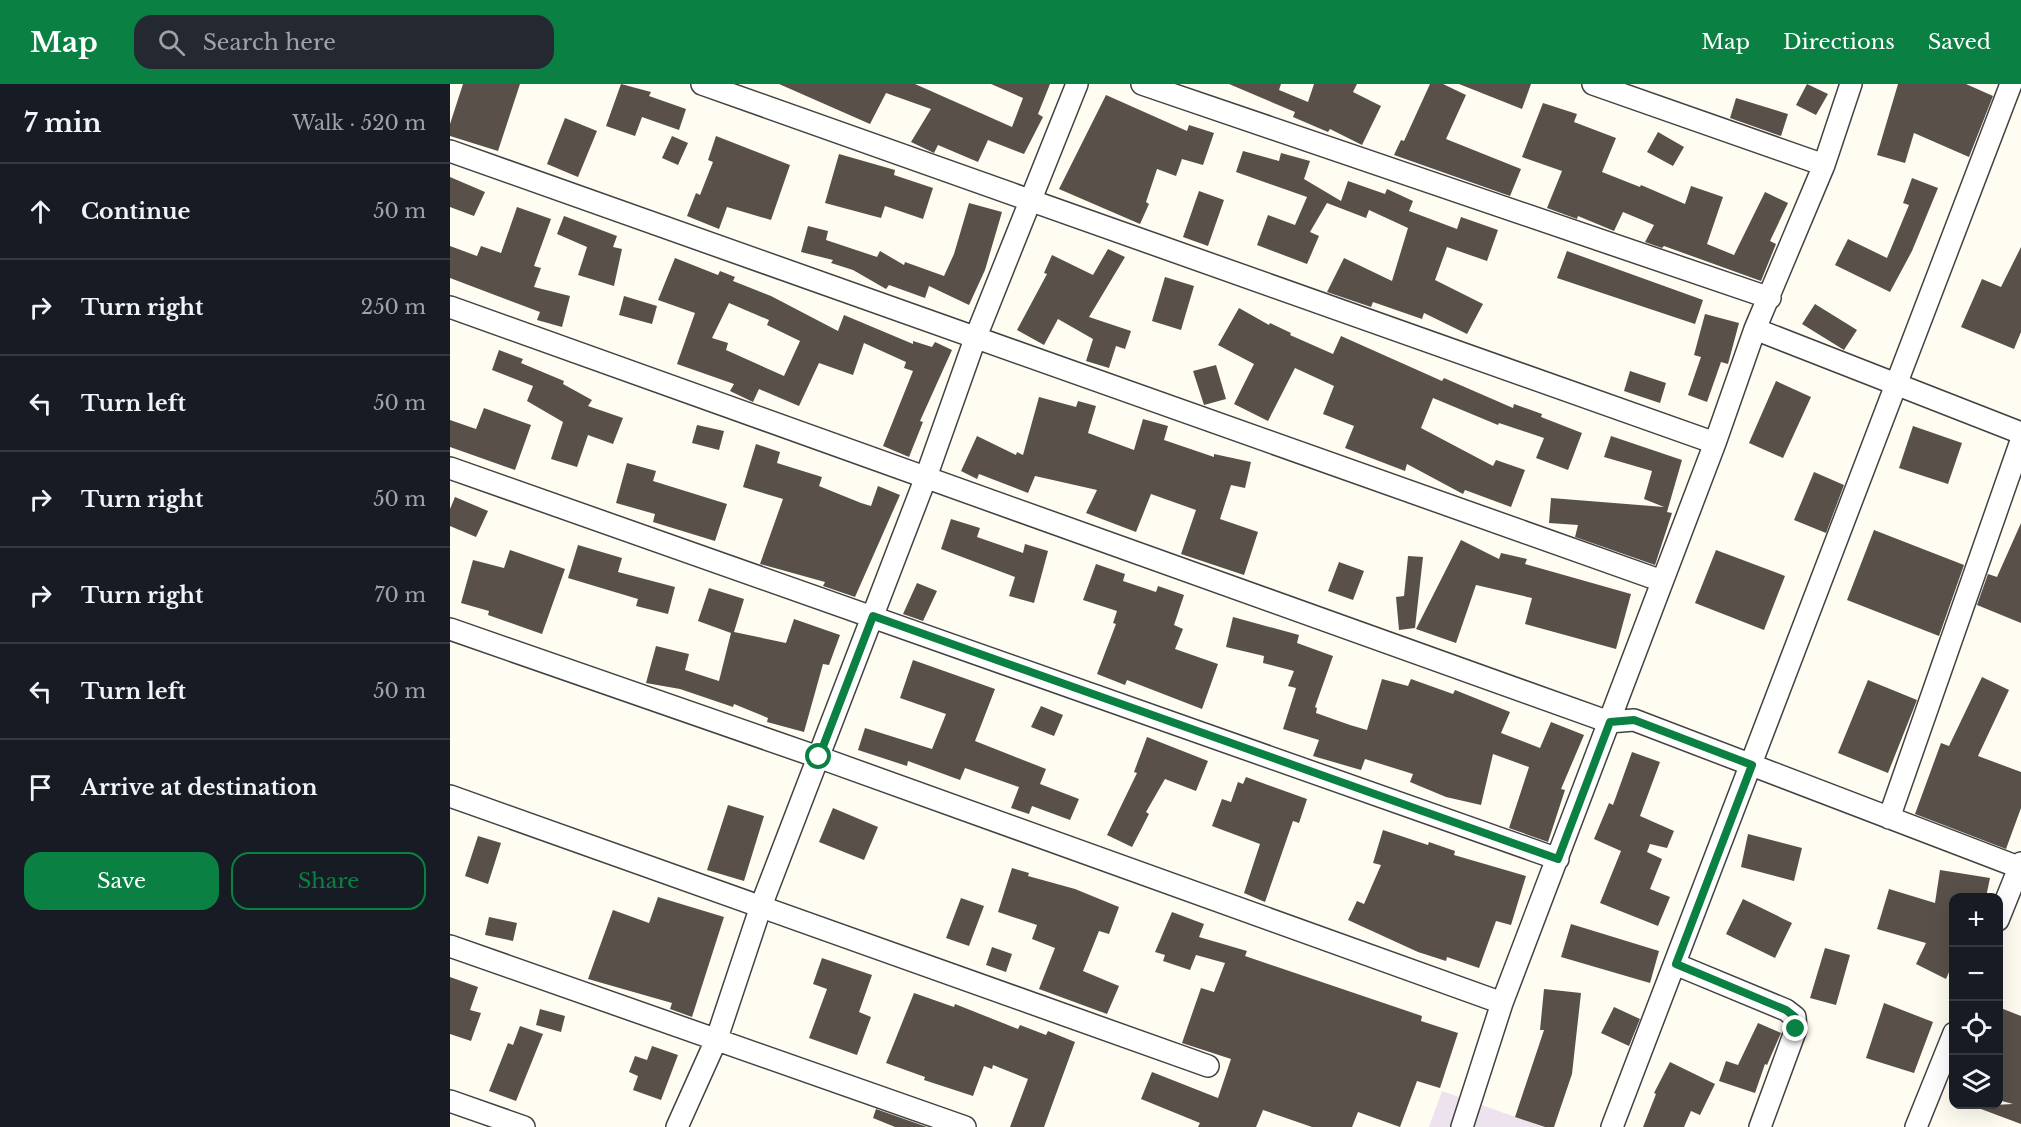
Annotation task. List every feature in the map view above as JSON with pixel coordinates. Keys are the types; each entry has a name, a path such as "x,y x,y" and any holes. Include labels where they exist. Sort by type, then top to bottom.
{"street":[{"path":"702,84 1715,443"},
{"path":"677,1127 717,1038 761,906 926,477 975,339 1077,84"},
{"path":"1142,84 1770,298"},
{"path":"1593,84 1824,165"},
{"path":"1462,1127 1502,1003 1715,443 1755,329 1770,298 1824,165 1851,84"},
{"path":"1612,1127 2011,84"},
{"path":"450,151 1662,581"},
{"path":"450,307 1610,722 1634,720 2020,866 2003,908"},
{"path":"1755,329 2021,432"},
{"path":"1889,818 2021,441"},
{"path":"450,468 1558,859"},
{"path":"450,629 819,757 1502,1003"},
{"path":"450,796 1208,1066"},
{"path":"450,946 965,1127"},
{"path":"1676,964 1786,1010 1795,1017 1796,1029 1760,1127"},
{"path":"1916,1127 1949,1043"},
{"path":"450,1101 524,1127"}],"shaded area":[{"path":"1442,1091 1544,1127 1429,1127"}],"building":[{"path":"463,84 520,84 498,151 450,136 450,124"},
{"path":"621,84 651,92 649,96 686,109 679,130 642,117 635,136 606,126"},
{"path":"779,84 915,84 1012,127 1023,98 991,84 1050,84 1038,114 1043,117 1024,154 988,140 978,162 938,145 934,153 911,142 931,109 886,93 870,124"},
{"path":"1229,84 1281,84 1279,90 1308,102 1314,84 1357,84 1353,92 1381,106 1362,145 1330,129 1328,132 1293,117 1295,112"},
{"path":"1430,84 1443,84 1466,95 1446,139 1521,169 1510,196 1394,155 1401,140 1404,141"},
{"path":"1459,84 1531,84 1522,109"},
{"path":"1807,84 1828,94 1816,115 1796,105"},
{"path":"1898,84 1966,84 1993,96 1969,157 1914,133 1905,163 1877,155"},
{"path":"1106,95 1187,131 1189,125 1214,133 1203,165 1182,159 1176,176 1157,169 1146,202 1149,204 1140,224 1059,189"},
{"path":"1736,98 1788,114 1781,136 1730,118"},
{"path":"1543,103 1577,114 1574,122 1616,138 1602,172 1640,187 1641,185 1685,204 1691,186 1723,197 1707,244 1734,255 1765,192 1788,203 1770,241 1776,244 1761,281 1664,246 1662,248 1645,242 1654,225 1623,212 1614,231 1578,216 1577,219 1547,208 1562,171 1522,157"},
{"path":"565,118 597,131 578,177 547,164"},
{"path":"1658,132 1684,147 1673,166 1647,152"},
{"path":"672,136 688,143 678,165 662,158"},
{"path":"716,136 790,165 771,220 727,207 719,229 687,216 696,193 700,195 713,162 708,160"},
{"path":"1243,151 1279,161 1281,153 1310,161 1304,179 1341,201 1348,181 1385,194 1387,189 1413,201 1409,211 1457,229 1461,217 1498,230 1487,261 1447,247 1435,280 1483,304 1467,334 1424,313 1422,319 1373,302 1371,307 1327,292 1344,258 1392,281 1408,228 1369,210 1366,218 1327,203 1310,232 1319,236 1307,264 1257,245 1268,215 1295,225 1307,197 1236,172"},
{"path":"839,154 895,170 894,175 933,188 923,219 885,206 881,218 825,203"},
{"path":"450,177 485,192 474,216 450,207"},
{"path":"1912,178 1938,188 1912,251 1890,292 1835,265 1848,239 1887,258 1909,205 1903,203"},
{"path":"1199,191 1224,200 1208,246 1183,237"},
{"path":"969,203 1002,212 985,270 969,305 929,286 925,298 889,285 886,289 853,270 831,263 833,260 801,252 808,226 828,231 826,240 877,257 880,251 904,265 905,262 944,276 954,254"},
{"path":"517,207 551,219 534,266 541,268 534,287 570,296 562,327 537,320 540,312 450,278 450,246 477,256 481,246 501,253"},
{"path":"564,216 617,236 613,247 622,249 614,286 578,275 587,247 557,234"},
{"path":"2021,247 2021,332 2014,349 1961,327 1982,279 2001,287"},
{"path":"1108,249 1125,257 1089,317 1131,331 1125,349 1116,346 1109,368 1086,361 1093,339 1058,319 1044,345 1017,330 1047,274 1044,273 1052,255 1093,275"},
{"path":"1567,251 1703,300 1695,324 1557,278"},
{"path":"675,258 718,275 720,271 735,277 733,281 771,296 838,331 844,315 913,344 913,341 932,347 935,342 952,350 920,421 923,422 909,457 883,446 913,371 904,368 906,362 864,343 853,375 819,363 799,406 759,389 753,402 730,391 734,384 677,364 695,313 658,300","holes":["729,303 769,320 767,325 800,341 784,376 726,350 728,343 712,338"]},
{"path":"1165,277 1194,286 1181,330 1152,321"},
{"path":"624,296 657,306 652,324 619,315"},
{"path":"1815,304 1857,330 1844,350 1802,324"},
{"path":"1239,308 1269,325 1270,323 1291,333 1290,335 1333,354 1341,336 1442,381 1444,378 1513,408 1514,404 1542,414 1541,417 1582,433 1568,470 1536,458 1544,438 1499,423 1498,425 1433,398 1421,428 1493,466 1496,460 1525,470 1511,507 1465,490 1463,494 1407,464 1405,471 1345,448 1354,426 1323,414 1334,386 1295,368 1268,421 1234,404 1254,364 1218,345"},
{"path":"1705,314 1739,323 1728,364 1721,362 1707,402 1688,395 1701,357 1694,355"},
{"path":"499,350 523,359 521,363 564,381 563,384 592,400 588,406 623,418 613,444 588,435 577,467 551,459 563,422 527,401 533,386 492,370"},
{"path":"1216,365 1226,399 1204,405 1193,371"},
{"path":"1630,371 1666,383 1660,403 1624,391"},
{"path":"1776,381 1811,397 1783,458 1749,443"},
{"path":"1039,397 1076,407 1078,401 1096,406 1088,433 1134,450 1143,419 1168,426 1164,440 1214,457 1214,454 1251,462 1245,488 1231,485 1220,519 1258,532 1244,575 1181,554 1196,510 1151,494 1136,532 1086,513 1097,490 1035,476 1028,493 979,474 977,479 961,471 977,436 1016,455 1017,452 1023,455"},
{"path":"484,408 531,425 515,470 450,447 450,420 476,429"},
{"path":"697,425 724,431 719,450 692,443"},
{"path":"1913,426 1962,443 1948,484 1899,468"},
{"path":"1611,436 1682,460 1667,512 1672,513 1655,565 1575,537 1578,525 1549,523 1551,498 1664,507 1644,499 1652,471 1604,457"},
{"path":"756,444 780,452 777,463 822,477 819,486 861,503 871,506 878,486 900,495 855,597 823,586 825,582 760,564 783,499 743,487"},
{"path":"627,463 656,471 653,481 727,504 715,541 653,522 655,514 616,503"},
{"path":"1814,472 1844,485 1826,533 1794,520"},
{"path":"455,497 488,511 476,537 450,526 450,509"},
{"path":"951,519 980,528 977,537 1023,553 1025,544 1048,551 1034,603 1009,596 1015,577 941,549"},
{"path":"2021,523 2021,623 1977,605 1988,574 1997,577"},
{"path":"1874,530 1964,565 1939,636 1847,600"},
{"path":"1461,540 1499,559 1501,553 1527,559 1525,564 1631,594 1616,649 1525,624 1532,598 1476,585 1456,643 1416,629"},
{"path":"578,545 622,558 618,572 675,587 668,614 636,606 638,599 568,578"},
{"path":"510,550 565,569 542,634 488,615 489,611 461,603 473,560 504,568"},
{"path":"1716,550 1785,576 1764,630 1695,603"},
{"path":"1408,556 1423,557 1415,628 1399,630 1396,597 1404,596"},
{"path":"1339,562 1364,571 1353,600 1328,591"},
{"path":"1096,564 1125,574 1123,581 1156,592 1158,586 1184,595 1174,625 1183,629 1175,649 1218,664 1202,709 1127,680 1125,685 1097,674 1116,624 1113,623 1117,611 1083,600"},
{"path":"917,583 937,591 923,621 903,614"},
{"path":"709,588 744,599 734,632 786,643 794,619 840,635 829,665 823,664 804,732 767,722 768,718 734,704 733,707 680,689 646,683 656,646 689,654 685,670 719,681 731,633 698,621"},
{"path":"1233,617 1299,635 1297,643 1333,656 1315,707 1317,708 1316,713 1350,725 1367,730 1382,679 1408,686 1411,679 1453,694 1455,690 1510,712 1501,733 1540,748 1551,722 1584,735 1561,789 1565,790 1548,842 1509,828 1529,767 1493,754 1481,805 1446,797 1410,782 1413,774 1365,759 1361,770 1313,756 1319,740 1283,729 1296,688 1288,686 1294,671 1263,663 1264,656 1226,647"},
{"path":"913,660 995,689 975,741 1046,769 1040,784 1079,799 1070,820 1032,806 1029,814 1011,808 1019,787 965,768 960,780 908,761 907,766 858,750 865,728 932,749 946,714 900,698"},
{"path":"1982,677 2009,690 1978,756 2021,772 2021,808 2006,849 1915,814 1941,743 1949,746"},
{"path":"1868,680 1917,700 1888,773 1838,753"},
{"path":"1041,706 1063,715 1054,736 1031,727"},
{"path":"1147,737 1208,761 1196,791 1165,779 1146,812 1149,814 1132,847 1107,835 1137,773 1134,772"},
{"path":"1632,752 1660,762 1640,816 1674,831 1667,848 1650,844 1647,852 1662,859 1650,889 1670,897 1658,926 1600,903 1621,851 1594,839 1609,803 1613,805"},
{"path":"1246,777 1307,799 1299,823 1293,821 1265,902 1244,893 1260,844 1212,826 1222,799 1231,802 1238,782 1243,784"},
{"path":"728,805 764,816 744,881 707,870"},
{"path":"833,808 878,827 864,860 819,842"},
{"path":"1383,830 1428,845 1429,842 1455,851 1454,855 1526,876 1511,925 1496,921 1479,968 1447,957 1446,961 1418,952 1348,920 1357,901 1364,904 1381,865 1373,863"},
{"path":"1748,834 1802,848 1794,881 1741,867"},
{"path":"478,836 501,843 488,884 465,876"},
{"path":"1012,868 1029,873 1028,876 1075,889 1119,907 1109,934 1099,931 1083,971 1119,986 1107,1014 1039,989 1055,948 1032,939 1037,925 998,912"},
{"path":"1940,870 1990,878 1987,893 1949,893 1949,972 1946,979 1916,964 1926,943 1877,929 1889,889 1935,903"},
{"path":"658,897 724,917 692,1017 670,1009 672,1003 588,979 613,910 649,923"},
{"path":"961,898 984,906 969,946 946,938"},
{"path":"1743,899 1792,923 1775,958 1726,934"},
{"path":"1172,912 1204,924 1199,937 1247,951 1245,956 1422,1016 1421,1021 1458,1033 1440,1088 1417,1081 1400,1127 1358,1112 1352,1127 1312,1127 1263,1110 1256,1127 1198,1127 1200,1123 1141,1099 1152,1072 1218,1098 1231,1059 1182,1043 1201,988 1214,992 1225,963 1196,955 1190,970 1163,961 1165,955 1155,952"},
{"path":"489,917 517,923 513,941 485,935"},
{"path":"1571,924 1659,951 1650,983 1561,957"},
{"path":"992,947 1012,954 1006,972 986,965"},
{"path":"1825,948 1850,955 1836,1005 1810,998"},
{"path":"822,958 872,975 859,1012 871,1017 857,1055 809,1038 827,989 813,984"},
{"path":"450,977 478,987 470,1010 481,1013 471,1041 450,1034"},
{"path":"1544,989 1581,993 1572,1074 1554,1127 1545,1127 1515,1117 1544,1030 1540,1030"},
{"path":"914,993 954,1007 955,1004 1018,1029 1020,1025 1046,1035 1048,1031 1075,1042 1044,1127 1010,1127 1028,1079 993,1065 992,1069 984,1066 973,1096 924,1080 925,1077 886,1063"},
{"path":"1884,1003 1933,1022 1914,1073 1866,1058"},
{"path":"1614,1007 1640,1019 1629,1046 1601,1033"},
{"path":"540,1009 565,1016 561,1032 536,1025"},
{"path":"2003,1009 2021,1016 2021,1124 1981,1109 2003,1109 2003,1104 2013,1104 2003,1101"},
{"path":"1758,1023 1781,1033 1767,1065 1765,1064 1755,1093 1719,1081 1726,1061 1738,1065"},
{"path":"520,1026 543,1034 516,1101 489,1091 508,1043 513,1045"},
{"path":"652,1046 678,1055 661,1100 633,1090 638,1076 629,1072 635,1056 647,1060"},
{"path":"1670,1062 1715,1084 1700,1115 1691,1111 1684,1127 1643,1127 1656,1094 1654,1093"},
{"path":"876,1109 927,1127 895,1127 873,1118"}],"route":[{"path":"819,757 873,616 1558,859 1610,722 1634,720 1752,765 1676,964 1786,1010 1795,1017 1796,1029"}]}
